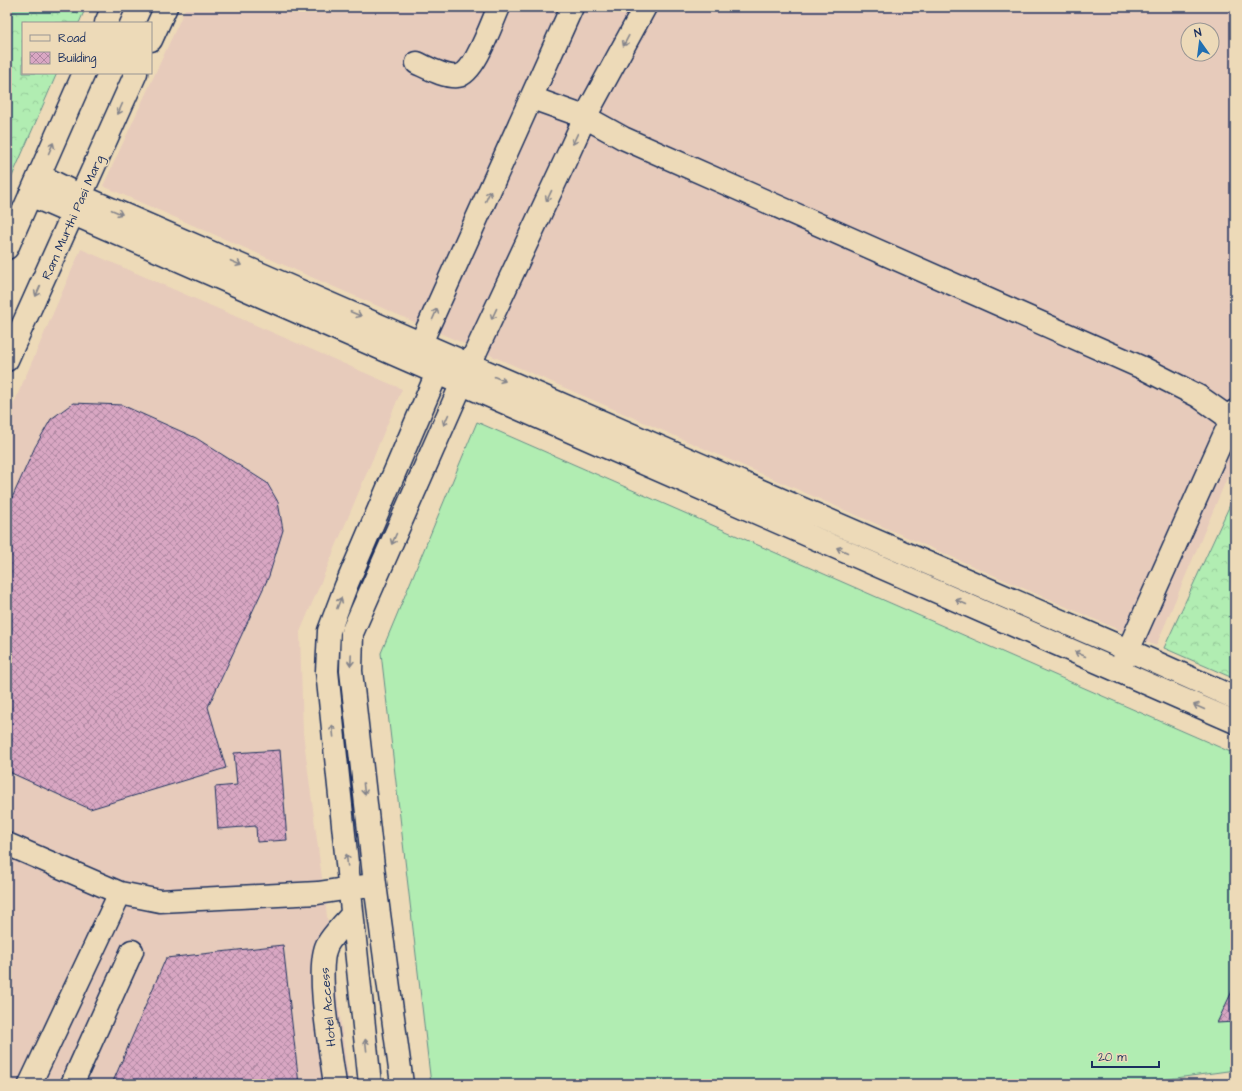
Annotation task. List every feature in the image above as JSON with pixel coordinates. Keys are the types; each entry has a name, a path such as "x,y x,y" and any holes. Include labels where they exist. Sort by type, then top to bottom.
{"street":[{"path":"106,22 113,7"},
{"path":"152,38 166,7"},
{"path":"417,63 447,75 458,76 466,72 473,64 499,7"},
{"path":"412,362 572,7"},
{"path":"402,1084 375,884 351,671 352,633 466,375 585,117 644,7"},
{"path":"7,248 84,74"},
{"name":"Ram Murthi Pasi Marg","path":"7,360 136,74"},
{"path":"532,98 585,117 623,138 1145,369 1198,396 1234,418 1119,671"},
{"path":"35,185 437,373 466,375 1128,650 1235,698"},
{"path":"77,205 421,342 466,375 1119,671 1235,722"},
{"path":"370,1084 327,671 329,632 349,579 437,373"},
{"path":"7,844 120,893 160,900 318,893 375,884"},
{"path":"30,1084 120,893"},
{"name":"Hotel Access","path":"335,1084 322,984 322,964 327,945 352,914"},
{"path":"72,1084 132,951"}],"shaded area":[{"path":"186,7 1235,7 1235,459 1156,646 103,186"},
{"path":"81,249 402,389 300,632 303,733 349,1084 7,1084 7,419"}],"green space":[{"path":"7,7 86,7 79,22 22,22 22,74 57,74 7,188"},
{"path":"477,422 1235,754 1235,1070 1132,1084 431,1084 381,653"},
{"path":"1235,494 1235,679 1164,648"}],"building":[{"path":"73,403 122,405 196,438 267,483 278,502 283,530 269,576 208,707 226,768 90,809 7,771 7,509 35,447 51,419"},
{"path":"280,750 287,840 257,842 256,826 218,829 215,787 237,785 234,753"},
{"path":"283,945 299,1084 112,1084 166,958"},
{"path":"1235,985 1235,1022 1217,1023"}]}
